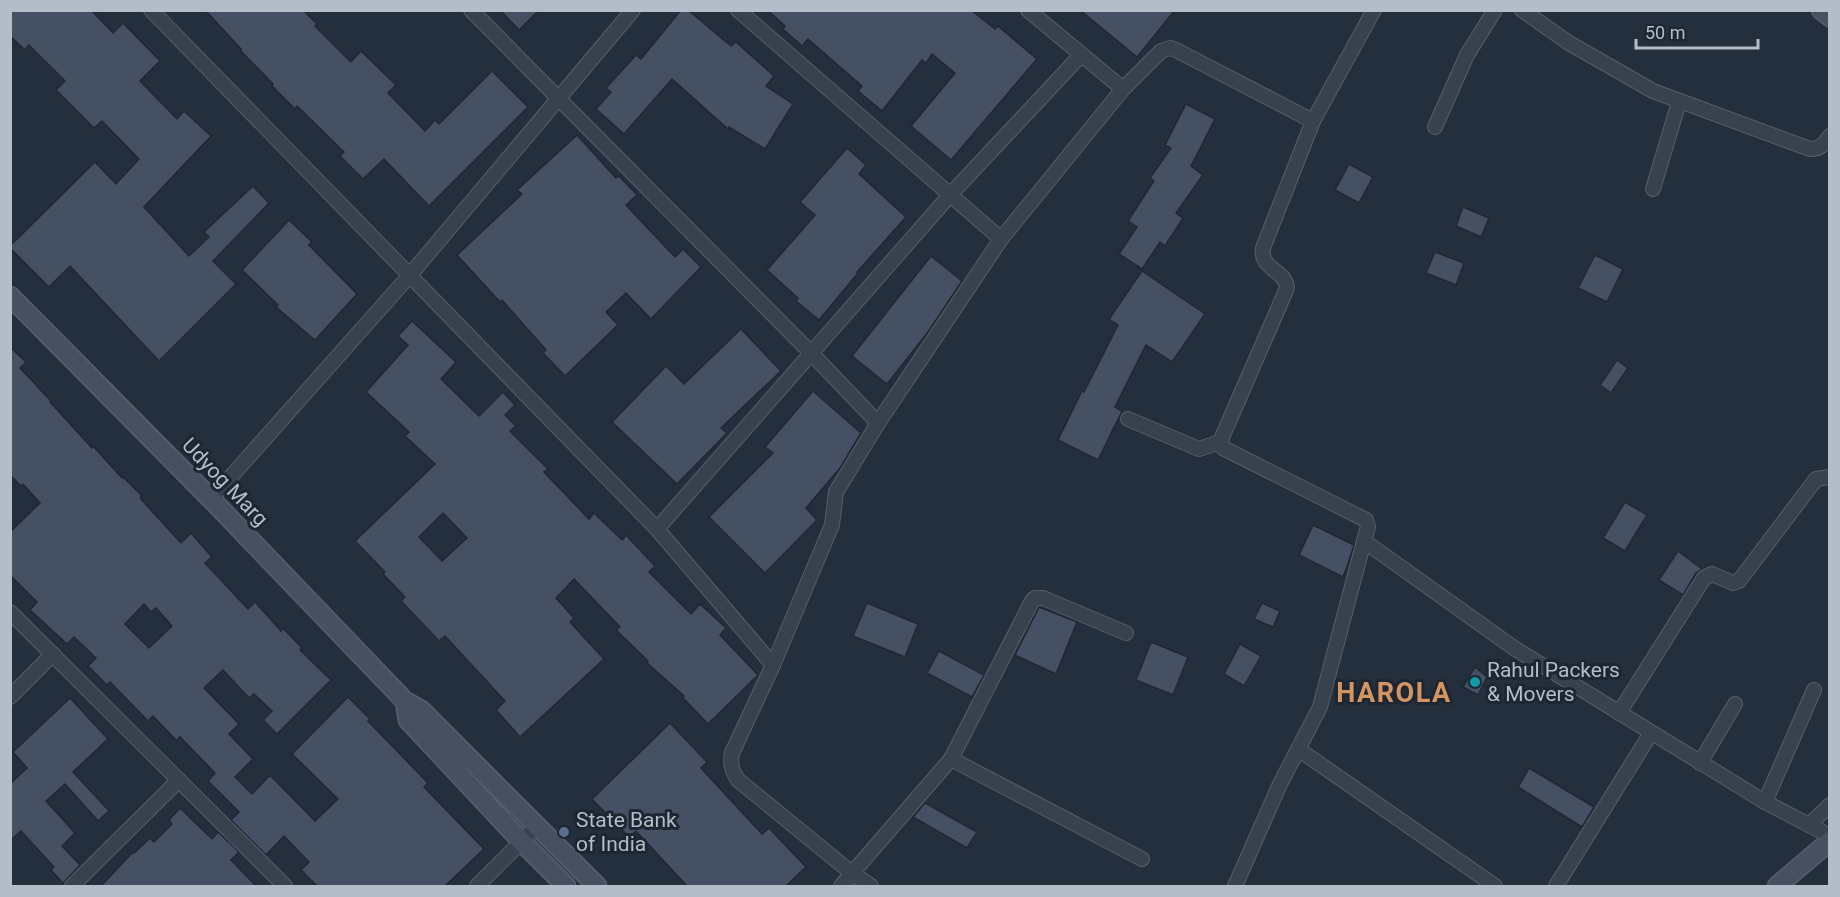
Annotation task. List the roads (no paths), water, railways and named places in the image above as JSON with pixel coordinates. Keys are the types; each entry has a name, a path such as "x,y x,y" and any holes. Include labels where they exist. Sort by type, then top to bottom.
{"street":[{"path":"151,10 657,529 773,664"},
{"path":"471,10 878,423"},
{"path":"211,499 410,275 633,10"},
{"path":"738,10 1001,239"},
{"path":"1028,10 1123,88"},
{"path":"1128,419 1199,449 1220,442 1287,288 1285,280 1266,264 1263,258 1263,248 1314,121 1374,10"},
{"path":"1435,127 1467,55 1495,10"},
{"path":"1522,10 1569,43 1653,91 1679,102 1810,149 1822,146 1830,136"},
{"path":"1821,10 1830,17"},
{"path":"871,886 853,874 738,780 730,762 832,525 836,492 878,423 1001,239 1123,88 1161,51 1174,49 1314,121"},
{"path":"657,529 950,195 1081,55"},
{"path":"1653,189 1679,102"},
{"name":"Udyog Marg","path":"10,296 211,499 405,701 421,710 597,886"},
{"path":"1220,442 1223,448 1366,520 1368,527 1320,707 1280,784 1235,886"},
{"path":"1619,713 1704,578 1713,574 1733,583 1739,581 1816,479 1830,477"},
{"path":"1364,541 1514,648 1765,802 1830,836"},
{"path":"841,886 951,759 1035,598 1042,598 1126,633"},
{"path":"10,612 285,886"},
{"path":"10,697 53,654"},
{"path":"1765,802 1814,690"},
{"name":"Udyog Marg","path":"405,701 408,720 566,886"},
{"path":"1700,763 1735,704"},
{"path":"1556,886 1651,734"},
{"path":"1298,749 1495,886"},
{"path":"951,759 1142,859"},
{"path":"72,886 179,780"},
{"path":"1809,825 1830,805"},
{"path":"477,886 537,826"},
{"path":"1777,886 1830,841"}],"place":[{"name":"Rahul Packers & Movers","path":"1475,682"},
{"name":"State Bank of India","path":"564,832"}],"district":[{"name":"HAROLA","path":"1394,693"}]}
